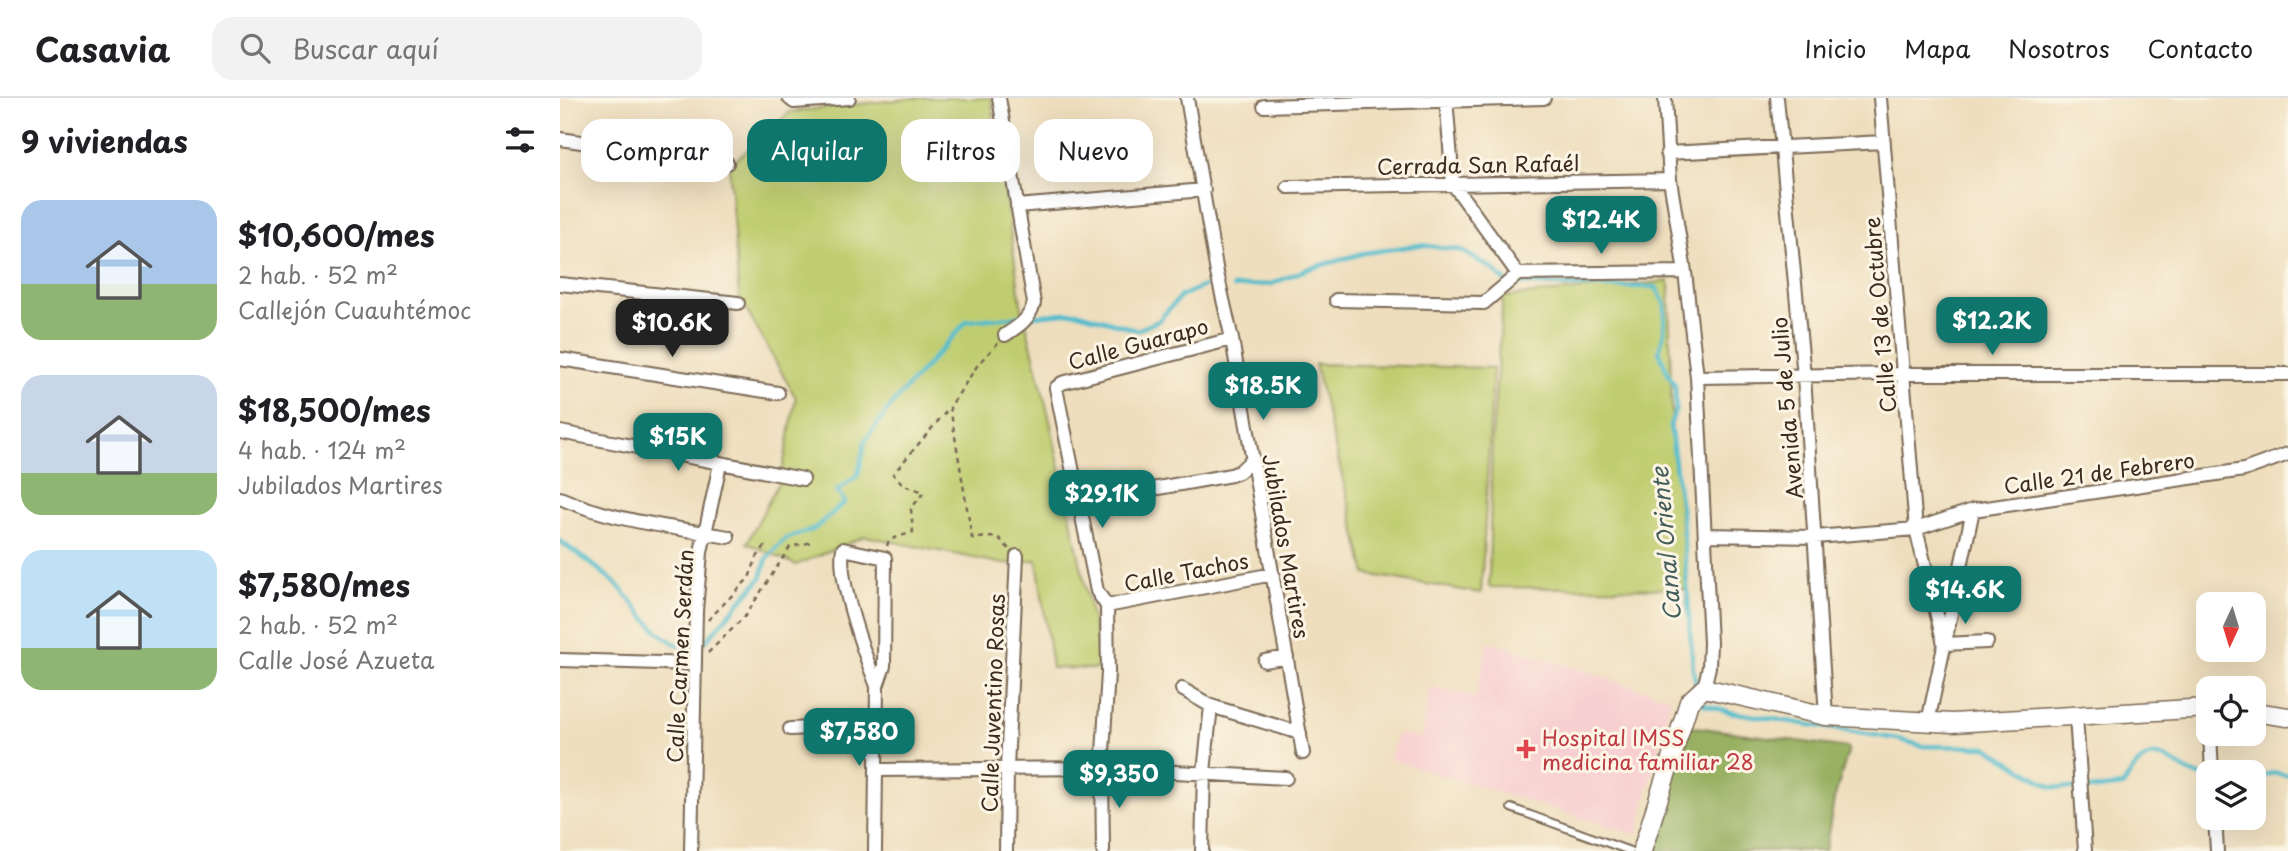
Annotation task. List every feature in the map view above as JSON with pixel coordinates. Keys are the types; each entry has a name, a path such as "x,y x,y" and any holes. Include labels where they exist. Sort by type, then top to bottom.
{"main road":[{"path":"1642,851 1689,702 1704,688 1826,716 1928,722 1952,723 2196,709"},
{"path":"2266,714 2288,717"}],"street":[{"path":"792,100 849,98"},
{"path":"999,98 1034,303 1031,315 1005,335"},
{"name":"Jubilados Martires","path":"1187,98 1217,273 1232,339 1303,753"},
{"path":"1264,106 1544,98"},
{"path":"1665,98 1670,180 1685,272 1697,376 1710,643 1709,667 1704,688"},
{"name":"Avenida 5 de Julio","path":"1777,98 1804,376 1826,716"},
{"name":"Calle 13 de Octubre","path":"1880,98 1916,529 1944,644"},
{"path":"1446,99 1453,184 1518,274"},
{"path":"560,139 581,142"},
{"path":"1667,153 1884,142"},
{"name":"Cerrada San Rafaél","path":"1288,187 1670,180"},
{"path":"1017,206 1204,190"},
{"path":"1336,300 1484,303 1518,274 1685,272"},
{"path":"560,284 738,303"},
{"name":"Calle Guarapo","path":"1079,502 1056,388 1062,383 1232,339"},
{"path":"560,359 778,393"},
{"path":"1697,376 2288,374"},
{"path":"560,432 803,480"},
{"name":"Calle 21 de Febrero","path":"1704,535 1815,537 1916,529 1973,510 2244,470 2288,454"},
{"path":"1103,851 1102,768 1108,673 1107,606 1097,591 1079,502 1231,475 1253,459"},
{"name":"Calle Carmen Serdán","path":"691,851 694,664 701,552 720,464"},
{"path":"560,498 574,505 638,521 728,537"},
{"path":"1928,722 1973,510"},
{"path":"875,851 877,686 884,666 885,558 843,550 844,580 877,686"},
{"name":"Calle Juventino Rosas","path":"1006,851 1017,556"},
{"name":"Calle Tachos","path":"1107,606 1273,574"},
{"path":"1944,644 1987,642"},
{"path":"1265,661 1287,657"},
{"path":"560,660 694,664"},
{"path":"1182,689 1211,706 1300,733"},
{"path":"1202,851 1204,772 1211,706"},
{"path":"2076,716 2085,851"},
{"path":"790,729 876,725"},
{"path":"876,770 1102,768 1286,778"},
{"path":"2216,830 2217,851"}],"lane":[{"path":"1511,808 1630,851"}],"path":[{"path":"885,558 889,540 912,533 911,509 924,492 904,485 893,474 950,407 979,363 1005,335"},
{"path":"950,407 972,538 998,537 1017,556"},
{"path":"694,664 716,648 745,616 790,547 812,542"},
{"path":"696,626 712,619 749,578 757,557 765,546"}],"shaded area":[{"name":"Hospital IMSS medicina familiar 28","path":"1488,641 1671,698 1637,835 1389,759 1398,733 1421,738 1430,687 1476,697"}],"green space":[{"path":"914,98 991,98 994,119 901,119 901,182 1003,182 1021,304 1049,417 1103,669 1052,668 1037,560 1003,564 865,536 796,565 747,543 781,478 796,398 739,297 730,182 733,182 733,162 747,150 747,182 887,182 887,119 782,119 790,112"},
{"path":"1669,281 1672,441 1688,589 1489,587 1492,439 1503,297"},
{"path":"1315,364 1493,368 1481,593 1366,574"},
{"path":"1681,725 1849,748 1834,800 1825,851 1653,851"}],"waterway":[{"name":"Canal Oriente","path":"1233,287 1271,284 1308,269 1364,253 1420,245 1460,250 1493,269 1507,283 1656,287 1665,305 1664,332 1659,351 1675,385 1676,409 1670,425 1682,516 1693,670 1697,687"},
{"name":"Canal Oriente","path":"1032,316 1076,312 1137,330 1158,321 1181,296 1204,286"},
{"name":"Canal Oriente","path":"702,645 761,578 767,558 785,539 814,529 845,502 837,491 858,475 865,441 893,403 967,321 1023,316"},
{"name":"Canal Oriente","path":"560,541 614,582 666,638 686,648"},
{"name":"Canal Oriente","path":"1700,699 1703,704 1730,712 1898,739 1922,746 1986,747 2051,787 2095,789 2123,786 2145,758 2155,756 2196,775"},
{"name":"Canal Oriente","path":"2266,774 2288,775"}],"place":[{"name":"Hospital IMSS medicina familiar 28","path":"1526,749"}]}
